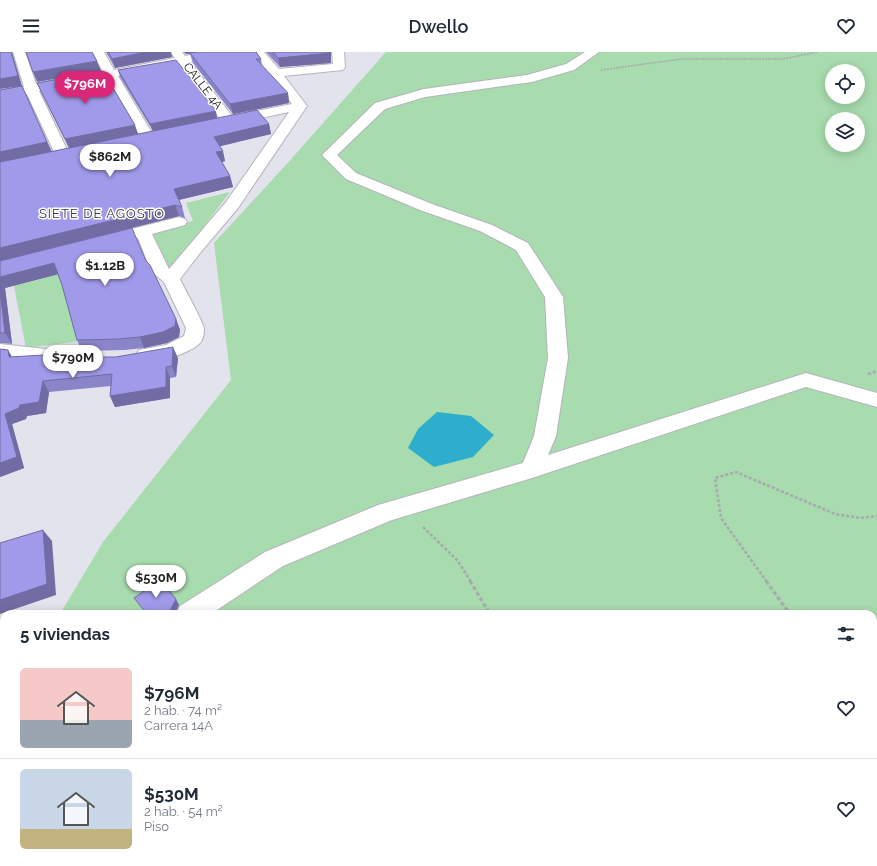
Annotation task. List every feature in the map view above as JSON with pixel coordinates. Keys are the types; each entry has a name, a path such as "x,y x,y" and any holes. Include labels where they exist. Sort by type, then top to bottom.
{"street":[{"path":"19,52 31,89 57,157 78,153"},
{"path":"98,52 148,138"},
{"path":"0,95 111,74 179,56 226,52"},
{"path":"258,52 276,72 300,106"},
{"path":"276,72 339,67 338,52"},
{"path":"532,470 545,436 558,358 554,297 522,247 486,228 426,207 351,176 329,155 380,106 424,92 528,79 570,67 593,52"},
{"name":"CALLE 4A","path":"179,56 229,121"},
{"path":"214,124 300,106"},
{"path":"171,279 232,205 300,106"},
{"path":"132,141 162,135"},
{"path":"91,244 178,222"},
{"path":"128,358 171,351 193,340 195,328 171,279 160,271 143,231"},
{"path":"0,351 68,359 84,359"},
{"path":"195,610 274,559 386,512 532,470 806,380 877,400"}],"path":[{"path":"598,70 681,59 782,59 817,52"},
{"path":"787,610 721,518 715,478 736,472 835,514 861,518 877,516"},
{"path":"386,512 425,528 458,561 488,610"}],"green space":[{"path":"386,52 877,52 877,610 62,610 103,542 231,380 214,243 285,166"},
{"path":"230,192 199,233 183,261 163,269 149,232 193,221 186,203"},
{"path":"61,273 80,341 26,348 14,286"}],"water":[{"path":"437,412 471,416 494,435 473,457 434,467 408,448 418,429"}],"building":[{"path":"0,52 11,52 18,76 0,79"},
{"path":"26,52 92,52 97,61 33,72"},
{"path":"108,52 146,52 112,59"},
{"path":"256,52 261,59 256,59 288,93 230,104 190,53"},
{"path":"273,52 330,52 330,53 278,58"},
{"path":"176,60 216,111 150,124 118,70"},
{"path":"103,71 135,125 65,139 37,83"},
{"path":"22,86 47,142 0,152 0,90"},
{"path":"257,110 269,124 214,137 223,151 216,152 230,176 174,189 182,207 175,205 0,248 0,162"},
{"path":"132,228 146,261 150,265 176,319 175,326 163,332 140,337 119,339 77,340 62,285 54,263 0,277 0,261"},
{"path":"0,291 5,333 0,333"},
{"path":"173,347 172,366 166,367 166,387 110,396 112,374 43,381 39,402 20,405 19,408 5,414 17,457 0,463 0,349 8,350 9,357 44,355 62,357 116,357"},
{"path":"43,530 47,584 0,600 0,543"},
{"path":"160,580 176,599 170,610 144,610 134,598"}],"district":[{"name":"SIETE DE AGOSTO","path":"102,213"}]}
